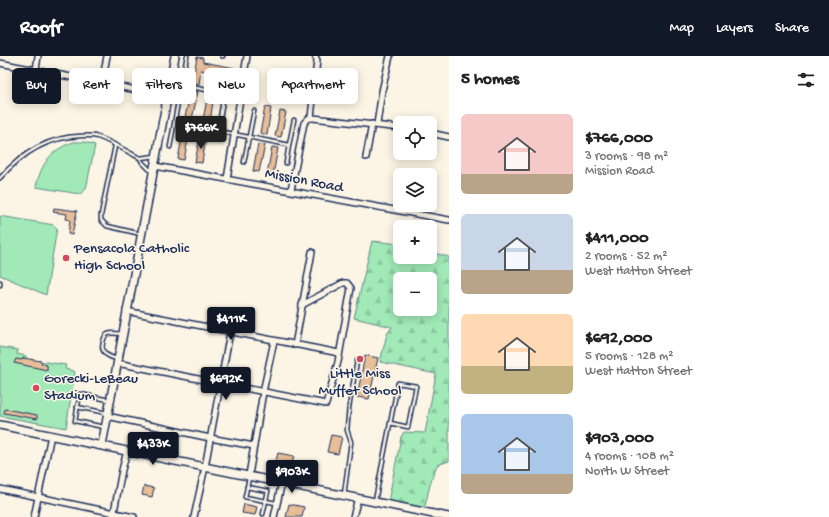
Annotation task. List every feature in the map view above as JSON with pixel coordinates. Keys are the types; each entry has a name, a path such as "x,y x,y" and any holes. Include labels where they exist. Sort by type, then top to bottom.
{"main road":[{"path":"173,68 175,56"},
{"path":"102,445 166,104"},
{"path":"0,425 249,475 435,516 448,517"}],"street":[{"path":"36,68 38,56"},
{"path":"105,68 107,56"},
{"path":"227,178 247,56"},
{"path":"312,118 317,60 315,56"},
{"path":"366,157 390,56"},
{"path":"0,63 26,68"},
{"path":"291,190 304,123 306,120 312,118 393,127"},
{"path":"437,134 449,137"},
{"name":"Mission Road","path":"154,170 227,178 449,220"},
{"path":"295,345 312,252"},
{"path":"117,361 220,384 326,404 334,377 352,291 347,283 343,284 302,305"},
{"path":"126,312 339,353"},
{"path":"194,517 230,332"},
{"path":"249,475 263,392 274,341"},
{"path":"107,414 210,438 254,446"},
{"path":"34,517 51,435"},
{"path":"113,515 127,450"},
{"path":"274,517 282,482"},
{"path":"0,488 113,515 134,517"},
{"path":"354,517 358,498"}],"lane":[{"path":"185,68 187,56"},
{"path":"196,88 221,94 223,100 218,131 289,145"},
{"path":"170,147 178,104"},
{"path":"244,162 254,111"},
{"path":"286,163 294,120"},
{"path":"0,178 30,150 66,136 98,137 140,158 142,162 154,170"},
{"path":"115,146 101,220 107,226 141,234"},
{"path":"140,158 156,156"},
{"path":"117,361 104,353 102,349 103,340 109,333 122,334"},
{"path":"344,496 351,442 347,430 349,407 357,361"},
{"path":"375,502 390,423 398,383 416,386 408,427 390,423"},
{"path":"105,427 75,421 77,407 80,394 110,400"},
{"path":"77,407 107,414"},
{"path":"249,475 245,497 255,497 277,503"},
{"path":"247,487 253,490 268,491 263,514"}],"green space":[{"path":"74,142 84,142 95,145 86,189 80,194 36,187 41,171 48,158 59,149"},
{"path":"0,216 54,225 57,228 46,295 0,275"},
{"path":"372,241 393,243 393,264 437,264 437,254 449,257 449,461 437,465 431,481 424,510 388,502 401,437 404,432 425,433 436,374 380,362 387,334 392,327 354,318"},
{"name":"Gorecki-LeBeau Stadium","path":"0,347 18,350 17,354 26,356 26,359 66,365 65,369 75,372 66,428 0,416"}],"building":[{"path":"197,57 203,58 203,62 235,68 204,68 204,71 201,70 199,84 196,84 195,68"},
{"path":"188,104 195,104 192,119 185,117"},
{"path":"206,104 213,104 210,122 203,120"},
{"path":"265,107 271,108 267,135 260,133"},
{"path":"280,111 286,112 281,137 275,136"},
{"path":"183,132 189,134 184,160 178,159"},
{"path":"200,136 206,137 202,163 195,162"},
{"path":"258,144 265,145 259,172 253,171"},
{"path":"272,147 278,148 273,175 267,174"},
{"path":"54,208 77,211 72,235 68,234 70,220 66,219 67,214 53,212"},
{"path":"365,355 378,358 369,399 357,397"},
{"path":"23,358 41,361 42,364 47,365 47,370 14,363 16,359 22,360"},
{"path":"5,409 37,415 37,419 4,413"},
{"path":"331,435 342,437 338,454 327,452"},
{"path":"278,453 294,456 291,467 275,464"},
{"path":"144,486 154,488 152,497 142,495"},
{"path":"244,504 257,507 255,515 242,513"},
{"path":"289,504 304,507 302,517 286,517"}],"place":[{"name":"Pensacola Catholic High School","path":"66,258"},
{"name":"Little Miss Muffet School","path":"360,359"},
{"name":"Gorecki-LeBeau Stadium","path":"36,388"}]}
